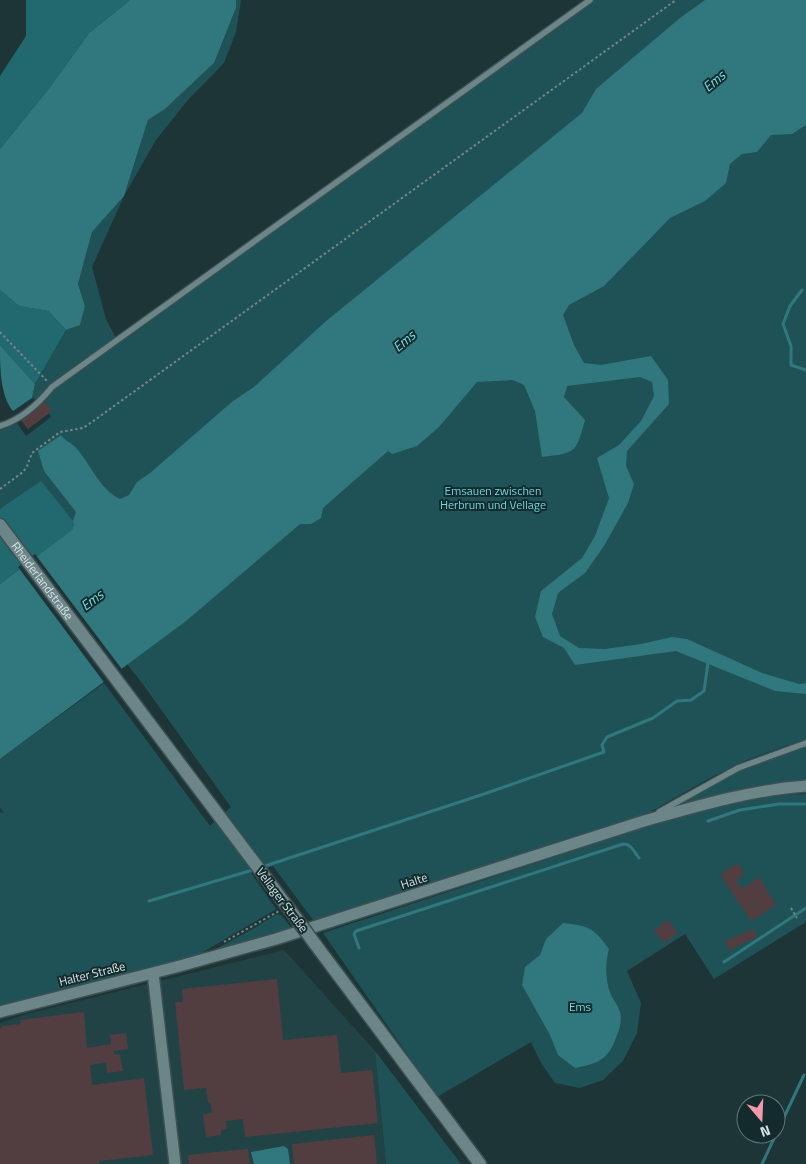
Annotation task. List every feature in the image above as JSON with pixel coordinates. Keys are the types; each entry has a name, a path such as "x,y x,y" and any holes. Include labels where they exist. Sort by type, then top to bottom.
{"main road":[{"name":"Rheiderlandstraße","path":"0,525 84,636"},
{"name":"Vellager Straße","path":"84,636 480,1164"}],"street":[{"name":"Halte","path":"191,963 283,937 644,821 704,804 785,787 806,786"},
{"name":"Halter Straße","path":"0,1012 191,963"},
{"path":"153,972 175,1164"}],"lane":[{"path":"0,426 12,421 41,400 52,387 590,0"},
{"path":"644,821 738,768 806,743"}],"path":[{"path":"0,489 23,472 32,453 60,432 83,428 92,422 676,0"},
{"path":"0,332 52,387"},
{"path":"791,908 797,918"},
{"path":"218,946 280,910"}],"shaded area":[{"path":"26,0 130,0 89,33 50,87 0,149 0,76 26,36"},
{"path":"0,290 19,306 48,311 66,330 35,384 0,345"},
{"path":"41,481 73,521 74,525 72,530 0,584 0,509"},
{"path":"284,950 375,1051 386,1164 0,1164 0,1023 27,1014"}],"green space":[{"path":"236,0 241,0 236,32 224,63 187,101 156,140 124,196 148,120 165,109 214,63 236,8"},
{"name":"Emsauen zwischen Herbrum und Vellage","path":"590,0 806,0 806,784 653,816 749,765 799,745 788,745 747,760 708,779 629,824 316,924 273,866 251,873 276,909 186,962 0,1009 0,812 4,813 0,808 0,759 104,683 210,826 231,807 142,683 4,507 0,509 0,430 17,423 26,436 51,417 41,400 32,398 35,384 66,330 80,325 85,306 78,284 92,232 124,196 92,267 106,319 117,340"},
{"name":"Ems","path":"806,794 806,922 714,979 685,934 627,971 641,1003 637,1033 623,1061 603,1080 580,1088 555,1083 541,1063 531,1042 437,1097 323,933 697,810 764,796"},
{"path":"277,914 281,915 294,931 199,958 251,930"},
{"path":"375,1051 461,1164 386,1164"}],"water":[{"path":"130,0 236,0 236,8 214,63 165,109 148,120 124,196 92,232 78,284 85,306 80,325 66,330 48,311 19,306 0,290 0,149 50,87 89,33"},
{"name":"Ems","path":"705,0 806,0 806,125 792,134 771,135 757,152 742,154 730,164 726,183 705,201 670,218 604,286 569,305 563,315 574,345 584,363 601,365 651,356 668,380 669,404 627,451 626,466 634,484 628,503 604,546 585,573 558,593 552,614 560,636 579,648 605,649 672,637 687,639 762,673 799,684 806,683 806,694 775,691 676,651 575,665 564,648 543,637 535,617 541,591 582,558 595,536 609,498 597,458 619,445 641,421 654,396 652,382 640,377 567,386 564,397 585,420 579,439 573,449 568,452 542,457 535,411 524,385 513,380 477,382 439,427 417,446 392,454 388,451 323,508 321,518 311,524 300,524 186,621 0,759 0,584 72,530 76,512 44,471 38,451 61,435 81,454 106,489 120,499 129,495 137,482 150,473 233,401 254,387 325,322 582,113 596,89 680,18"},
{"path":"0,345 35,384 32,398 13,411 3,389"},
{"path":"563,923 579,925 590,929 599,936 609,949 606,966 608,984 621,1015 614,1043 606,1055 597,1062 575,1068 558,1055 550,1035 522,985 525,967 540,955 546,939"},
{"path":"284,1146 288,1149 290,1164 254,1164 251,1152"}],"pier":[{"path":"35,554 124,672 106,685 18,567"}],"building":[{"path":"44,400 52,411 28,429 19,418"},
{"path":"738,863 744,874 736,880 742,889 759,877 776,905 751,921 720,874"},
{"path":"668,920 678,933 664,943 654,930"},
{"path":"753,929 757,937 729,950 725,941"},
{"path":"277,979 283,1040 337,1035 341,1073 372,1070 378,1123 245,1137 243,1119 226,1121 227,1129 221,1130 221,1135 206,1137 203,1114 212,1113 211,1103 208,1102 206,1088 184,1090 175,1002 183,1002 182,989"},
{"path":"84,1012 87,1048 111,1044 110,1035 126,1033 128,1049 114,1051 114,1054 120,1055 123,1071 107,1073 106,1062 90,1065 92,1085 144,1078 153,1155 99,1161 99,1164 0,1164 0,1029 2,1026 21,1024 20,1020"},
{"path":"374,1135 377,1164 294,1164 292,1144"},
{"path":"248,1149 250,1164 189,1164 188,1155"}],"waterway":[{"path":"802,290 790,306 783,324 791,346 791,365 806,370"},
{"path":"262,867 481,795 604,752 602,745 607,737 653,718 677,701 691,700 704,691 708,663"},
{"path":"708,821 740,810 779,804 806,804"},
{"path":"359,948 354,934 356,931 623,844 631,847 639,858"},
{"path":"149,901 256,869"},
{"path":"724,962 806,908"},
{"path":"762,1164 804,1075"}]}
